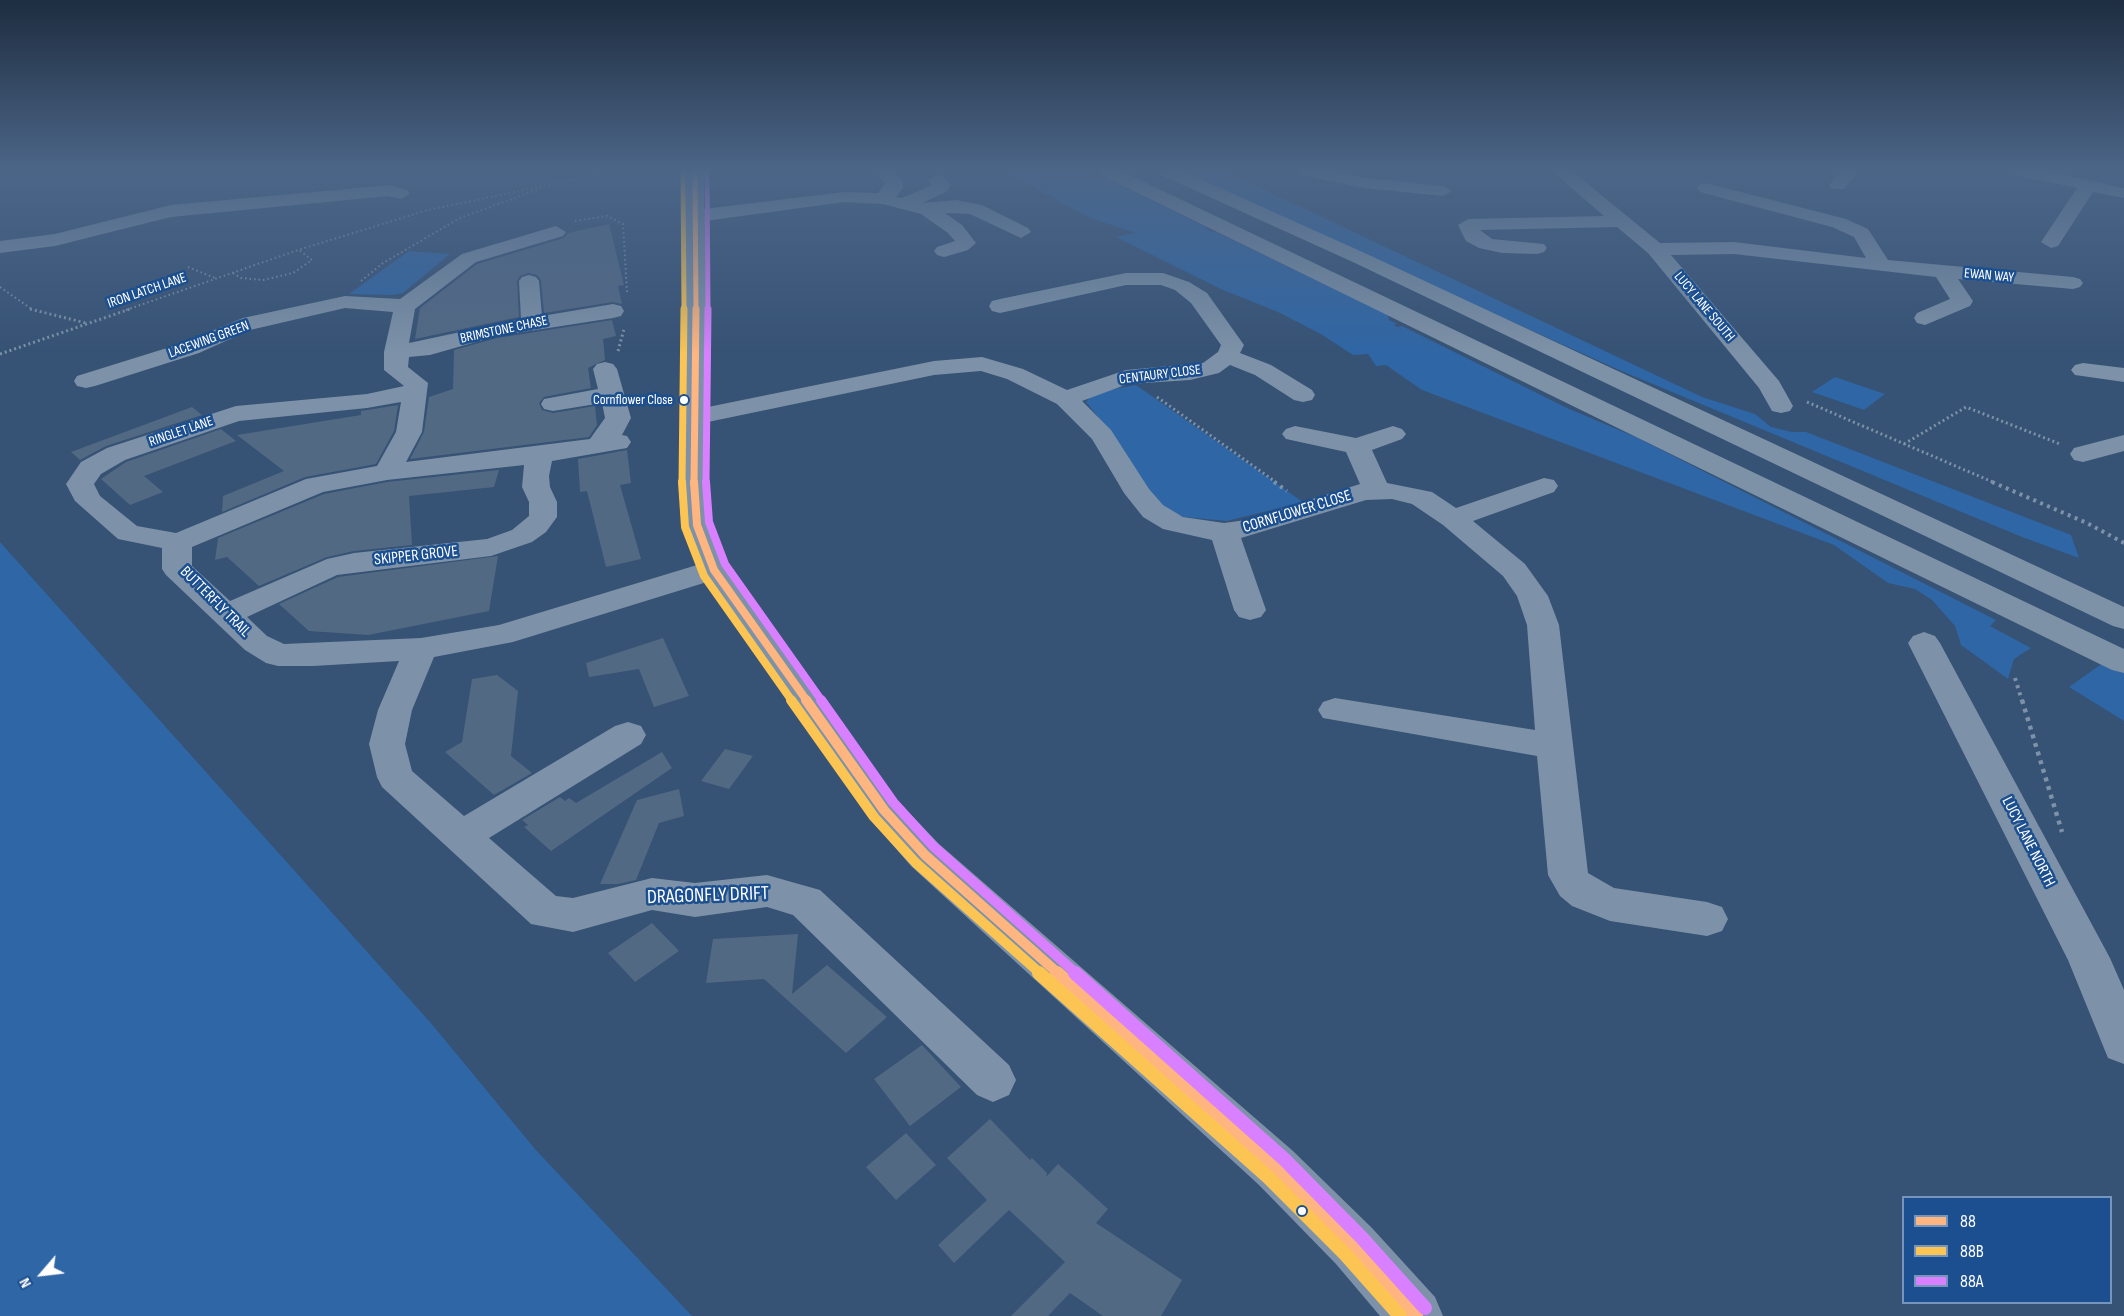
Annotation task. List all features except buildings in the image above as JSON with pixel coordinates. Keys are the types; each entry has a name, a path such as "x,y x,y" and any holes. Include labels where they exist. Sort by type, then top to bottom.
{"highway":[{"path":"1235,232 2124,662"},
{"path":"1303,232 2124,619"},
{"path":"1758,484 2124,685"},
{"path":"1858,492 2124,599"}],"street":[{"path":"0,247 55,240 85,232"},
{"path":"387,472 409,432 416,383 396,369 396,352 405,306 469,258 555,232"},
{"path":"696,232 696,417 693,467 697,525 714,570 884,810 925,855 1276,1168 1354,1246 1416,1316"},
{"path":"944,251 966,243 958,232"},
{"path":"1468,232 1486,244 1537,248"},
{"name":"LUCY LANE SOUTH","path":"1635,232 1655,249 1770,386 1781,406"},
{"path":"1860,232 1881,266"},
{"path":"2051,242 2057,232"},
{"name":"EWAN WAY","path":"1655,249 1734,248 1881,266 2073,283"},
{"path":"1925,318 1962,300 1943,272"},
{"path":"1000,306 1126,279 1163,279 1182,286 1199,298 1233,345 1227,356 1263,370 1291,422 1357,446 1393,434"},
{"path":"529,281 532,323"},
{"name":"LACEWING GREEN","path":"86,381 191,348 243,325 333,304 405,306"},
{"name":"BRIMSTONE CHASE","path":"396,352 430,348 475,334 613,310"},
{"name":"CENTAURY CLOSE","path":"1066,399 1126,377 1190,373 1211,368 1227,356"},
{"name":"CORNFLOWER CLOSE","path":"696,417 960,364 982,364 1007,371 1066,399 1102,435 1138,493 1153,511 1173,523 1200,530 1224,532 1250,528 1363,492 1392,492 1422,498 1452,519 1514,570 1532,596 1544,625 1560,812 1568,875 1586,894 1610,904 1707,920"},
{"path":"553,404 612,394 605,369"},
{"path":"2083,370 2124,375"},
{"name":"RINGLET LANE","path":"179,542 128,533 110,519 89,501 80,484 90,468 126,451 236,414 366,401 415,392"},
{"name":"BUTTERFLY TRAIL","path":"612,394 618,418 608,444 540,455 387,472 316,485 179,542 176,551 177,569 256,643 278,655 346,655 421,649 502,635 714,570"},
{"path":"2084,454 2124,444"},
{"path":"1357,446 1377,492"},
{"name":"SKIPPER GROVE","path":"226,615 327,568 354,562 491,547 522,536 536,526 543,517 543,502 535,476 540,455"},
{"path":"1452,519 1544,486"},
{"path":"1224,532 1250,610"},
{"name":"LUCY LANE NORTH","path":"1924,643 2088,958 2124,1044"},
{"name":"DRAGONFLY DRIFT","path":"421,649 395,710 387,744 395,777 546,912 573,915 652,894 695,900 767,891 806,902 993,1080"},
{"path":"1335,710 1554,746"},
{"path":"461,836 628,735"}],"path":[{"name":"IRON LATCH LANE","path":"0,354 298,250 355,232"},
{"path":"333,304 384,263 436,232"},
{"path":"232,273 241,278 263,280 292,273 312,260 298,250"},
{"path":"188,267 217,278"},
{"path":"0,287 34,311 87,323"},
{"path":"1126,377 1311,509"},
{"path":"1770,386 2087,523 2124,543"},
{"path":"1904,444 1966,407 2084,454"},
{"path":"2015,678 2063,835"}],"shaded area":[{"path":"1134,232 1217,232 1388,315 1389,320 1397,324 1394,325 1397,327 1402,326 1567,408 1638,438 1996,620 1990,626 2031,648 2014,659 2008,679 1961,645 1955,626 1932,600 1915,589 1888,583 1834,545 1422,390 1386,365 1376,366 1368,354 1353,355 1321,334 1278,312 1221,289 1116,237 1136,233"},
{"path":"1315,232 1355,232 1702,397 1755,414 1771,427 1792,432 1806,432 2071,535 2079,558 2022,537 1619,370"},
{"path":"409,251 450,254 403,293 393,295 349,294"},
{"path":"1835,377 1885,394 1864,410 1812,392"},
{"path":"1136,385 1303,502 1227,521 1184,517 1165,508 1149,494 1111,433 1086,402 1090,397 1109,390"},
{"path":"0,542 430,1022 535,1149 692,1316 0,1316"},
{"path":"2124,648 2124,721 2069,687"}],"transit line":[{"name":"88B","path":"683,232 684,417 681,468 685,527 704,576 874,817 916,863 1268,1177 1345,1254 1400,1316"},
{"name":"88","path":"695,232 696,417 693,467 697,525 714,570 884,810 925,855 1276,1168 1354,1246 1416,1316"},
{"name":"88A","path":"707,232 708,417 705,467 709,522 725,564 893,802 933,846 1284,1159 1362,1238 1425,1308"}],"place":[{"name":"Cornflower Close","path":"684,400"}]}
